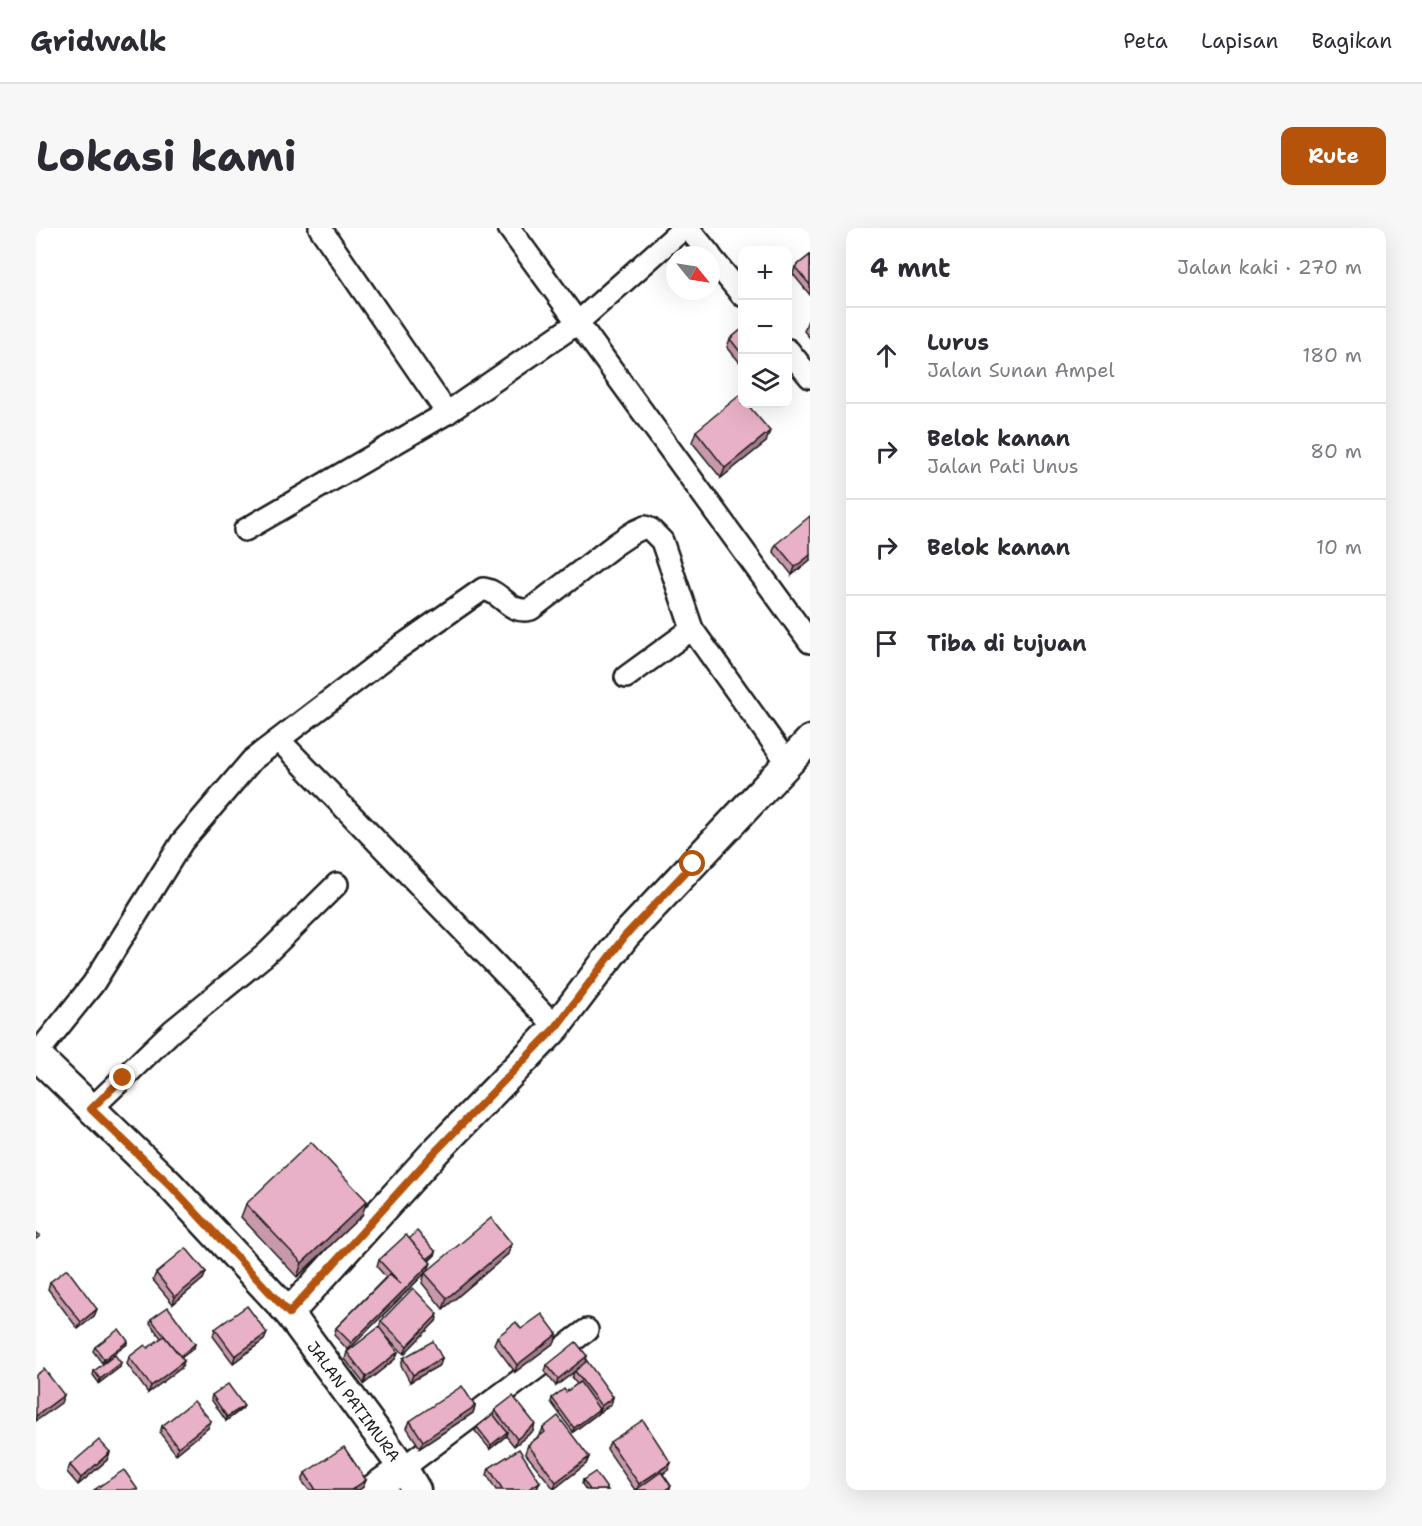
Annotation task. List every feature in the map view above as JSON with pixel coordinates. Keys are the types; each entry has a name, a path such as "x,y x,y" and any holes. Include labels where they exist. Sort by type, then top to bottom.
{"main road":[{"path":"289,1313 434,1153 556,1027 625,936 810,740"},
{"name":"JALAN PATIMURA","path":"36,1055 169,1184 289,1313 410,1479"},
{"path":"372,1490 410,1479"}],"street":[{"path":"320,228 447,413"},
{"path":"508,228 810,642"},
{"path":"245,530 447,413 576,324 686,228 701,246"},
{"path":"720,268 738,290"},
{"path":"791,354 810,378"},
{"path":"36,1055 93,984 182,842 252,760 400,647 483,589 488,590 512,608 523,611 531,609 616,544 645,527 658,534 692,629 787,762"},
{"path":"626,677 692,629"},
{"path":"279,740 556,1027"},
{"path":"91,1109 172,1031 265,955 337,884"},
{"path":"410,1479 587,1330"}],"building":[{"path":"810,255 810,285 795,267"},
{"path":"738,332 738,349 730,339"},
{"path":"738,397 738,408 750,408 770,431 725,468 696,431"},
{"path":"810,516 810,555 795,567 776,544"},
{"path":"311,1142 367,1201 302,1263 246,1204"},
{"path":"491,1218 512,1244 447,1298 425,1273"},
{"path":"417,1231 436,1252 427,1259 409,1239"},
{"path":"406,1235 431,1263 351,1343 336,1328 390,1274 401,1284 379,1260"},
{"path":"186,1248 206,1272 175,1297 156,1273"},
{"path":"67,1269 97,1309 81,1322 50,1282"},
{"path":"413,1288 438,1314 407,1346 381,1321"},
{"path":"247,1306 267,1333 235,1356 215,1329"},
{"path":"168,1307 195,1344 180,1356 151,1319"},
{"path":"542,1314 557,1334 517,1365 497,1337 516,1322 521,1329"},
{"path":"379,1327 398,1352 366,1377 347,1352"},
{"path":"119,1329 128,1341 104,1359 95,1347"},
{"path":"164,1336 184,1361 151,1386 129,1357 145,1345 148,1348"},
{"path":"433,1341 442,1358 413,1375 403,1358"},
{"path":"576,1342 587,1356 558,1379 547,1365"},
{"path":"115,1355 121,1363 100,1379 94,1371"},
{"path":"587,1361 613,1397 601,1406 575,1371"},
{"path":"44,1369 64,1395 36,1416 36,1375"},
{"path":"580,1382 599,1409 574,1428 552,1398 564,1389 566,1392"},
{"path":"228,1384 244,1406 227,1417 212,1395"},
{"path":"462,1386 475,1406 423,1441 410,1421"},
{"path":"513,1396 535,1424 517,1439 495,1410"},
{"path":"194,1401 211,1421 178,1447 162,1426"},
{"path":"493,1414 507,1432 491,1445 477,1427"},
{"path":"558,1416 589,1457 556,1482 528,1445 545,1432 543,1428"},
{"path":"643,1420 671,1463 639,1484 610,1442"},
{"path":"99,1440 110,1452 81,1478 70,1465"},
{"path":"344,1447 366,1480 351,1490 316,1490 305,1473"},
{"path":"519,1449 540,1482 527,1490 503,1490 489,1468"},
{"path":"124,1470 138,1490 94,1490"},
{"path":"595,1472 608,1490 590,1490 583,1480"},
{"path":"661,1472 671,1486 665,1490 636,1490"}],"route":[{"path":"123,1078 91,1109 169,1184 289,1313 434,1153 519,1068 556,1027 625,936 693,864"}]}
